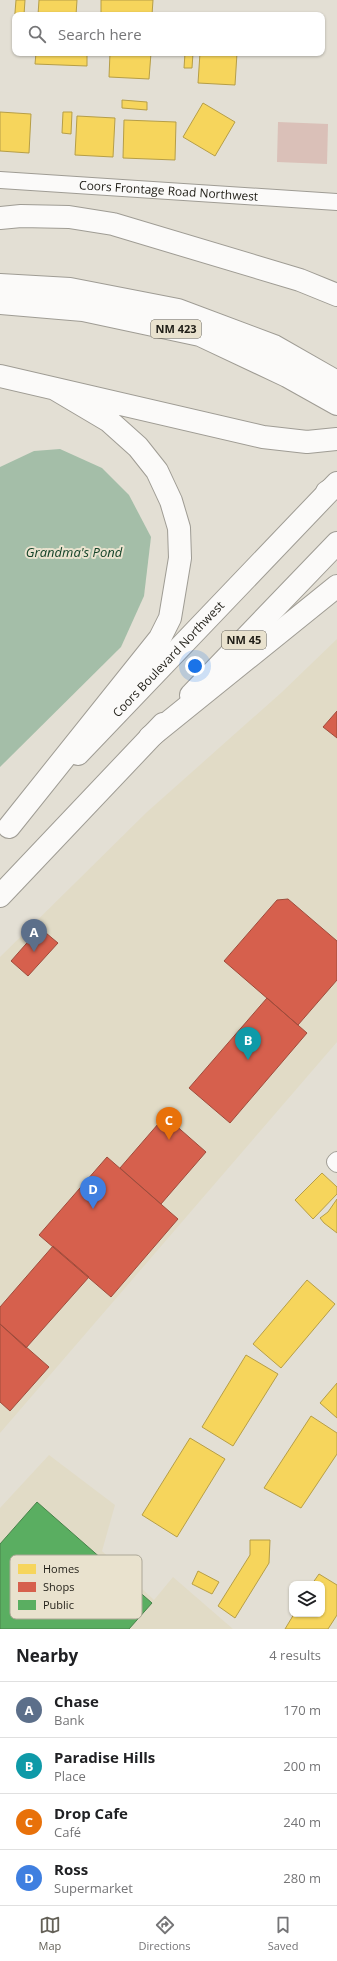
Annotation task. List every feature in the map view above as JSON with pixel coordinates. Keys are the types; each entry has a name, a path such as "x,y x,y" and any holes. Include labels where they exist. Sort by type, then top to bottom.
{"main road":[{"path":"0,218 21,216 69,217 113,224 300,280 337,289"},
{"path":"300,280 337,295"},
{"name":"NM 423","path":"0,285 70,290 178,310 274,346 337,382"},
{"name":"NM 423","path":"0,303 83,310 200,335 286,376 337,404"},
{"path":"0,376 264,438 307,442 337,439"},
{"path":"4,832 160,638 170,618 180,558 179,528 171,501 157,471 138,447 109,421 55,389"},
{"name":"Coors Boulevard Northwest","path":"4,832 334,487"},
{"name":"NM 45","path":"0,896 150,737 337,543"},
{"path":"150,737 337,586"}],"street":[{"name":"Coors Frontage Road Northwest","path":"0,180 337,202"},
{"path":"337,1160 335,1162 337,1164"}],"shaded area":[{"path":"278,122 328,124 327,164 277,162"},
{"path":"337,639 337,1042 0,1433 0,957 147,812 282,692"},
{"path":"49,1455 115,1505 102,1551 106,1555 10,1555 10,1619 142,1619 142,1589 154,1600 173,1577 233,1629 0,1629 0,1508"}],"water":[{"name":"Grandma's Pond","path":"60,449 102,468 129,495 151,537 144,596 121,647 0,767 0,467 34,451"}],"building: Homes":[{"path":"16,0 25,0 24,12 15,12"},
{"path":"39,0 77,0 76,12 38,12"},
{"path":"101,0 153,0 152,12 101,12"},
{"path":"36,56 87,56 87,66 35,64"},
{"path":"110,56 151,56 149,79 109,77"},
{"path":"185,56 193,56 192,68 184,68"},
{"path":"200,56 237,56 235,85 198,83"},
{"path":"122,100 147,102 147,110 122,108"},
{"path":"203,103 235,122 215,156 183,137"},
{"path":"0,112 31,114 29,153 0,151"},
{"path":"63,112 72,112 71,134 62,133"},
{"path":"77,116 115,118 113,157 75,155"},
{"path":"124,120 176,122 175,160 123,158"},
{"path":"322,1173 337,1187 337,1194 313,1219 295,1200"},
{"path":"337,1199 337,1233 320,1218 328,1212"},
{"path":"307,1280 335,1304 281,1368 253,1344"},
{"path":"246,1355 278,1374 233,1446 202,1427"},
{"path":"337,1383 337,1418 320,1403"},
{"path":"311,1416 337,1433 337,1454 301,1508 264,1488"},
{"path":"190,1438 225,1459 177,1537 142,1515"},
{"path":"250,1540 270,1540 269,1563 235,1618 218,1606 250,1555"},
{"path":"198,1571 219,1582 212,1594 192,1584"},
{"path":"319,1574 337,1585 337,1615 328,1629 285,1629 292,1617 325,1617 325,1581 314,1581"}],"building: Shops":[{"path":"337,711 337,738 323,727"},
{"path":"288,899 337,941 337,980 298,1025 224,961 277,900"},
{"path":"40,928 58,943 28,976 11,961"},
{"path":"267,998 307,1033 230,1123 189,1088"},
{"path":"165,1116 206,1152 161,1204 120,1168"},
{"path":"107,1157 178,1219 111,1297 39,1235"},
{"path":"53,1246 89,1277 26,1348 0,1324 0,1307"},
{"path":"0,1324 49,1367 10,1411 0,1402"}],"building: Public":[{"path":"37,1502 97,1555 10,1555 10,1619 138,1619 129,1629 0,1629 0,1544"},
{"path":"142,1594 152,1603 142,1614"}],"place":[{"name":"Chase","path":"34,952"},
{"name":"Paradise Hills","path":"248,1060"},
{"name":"Drop Cafe","path":"169,1140"},
{"name":"Ross","path":"93,1209"}]}
